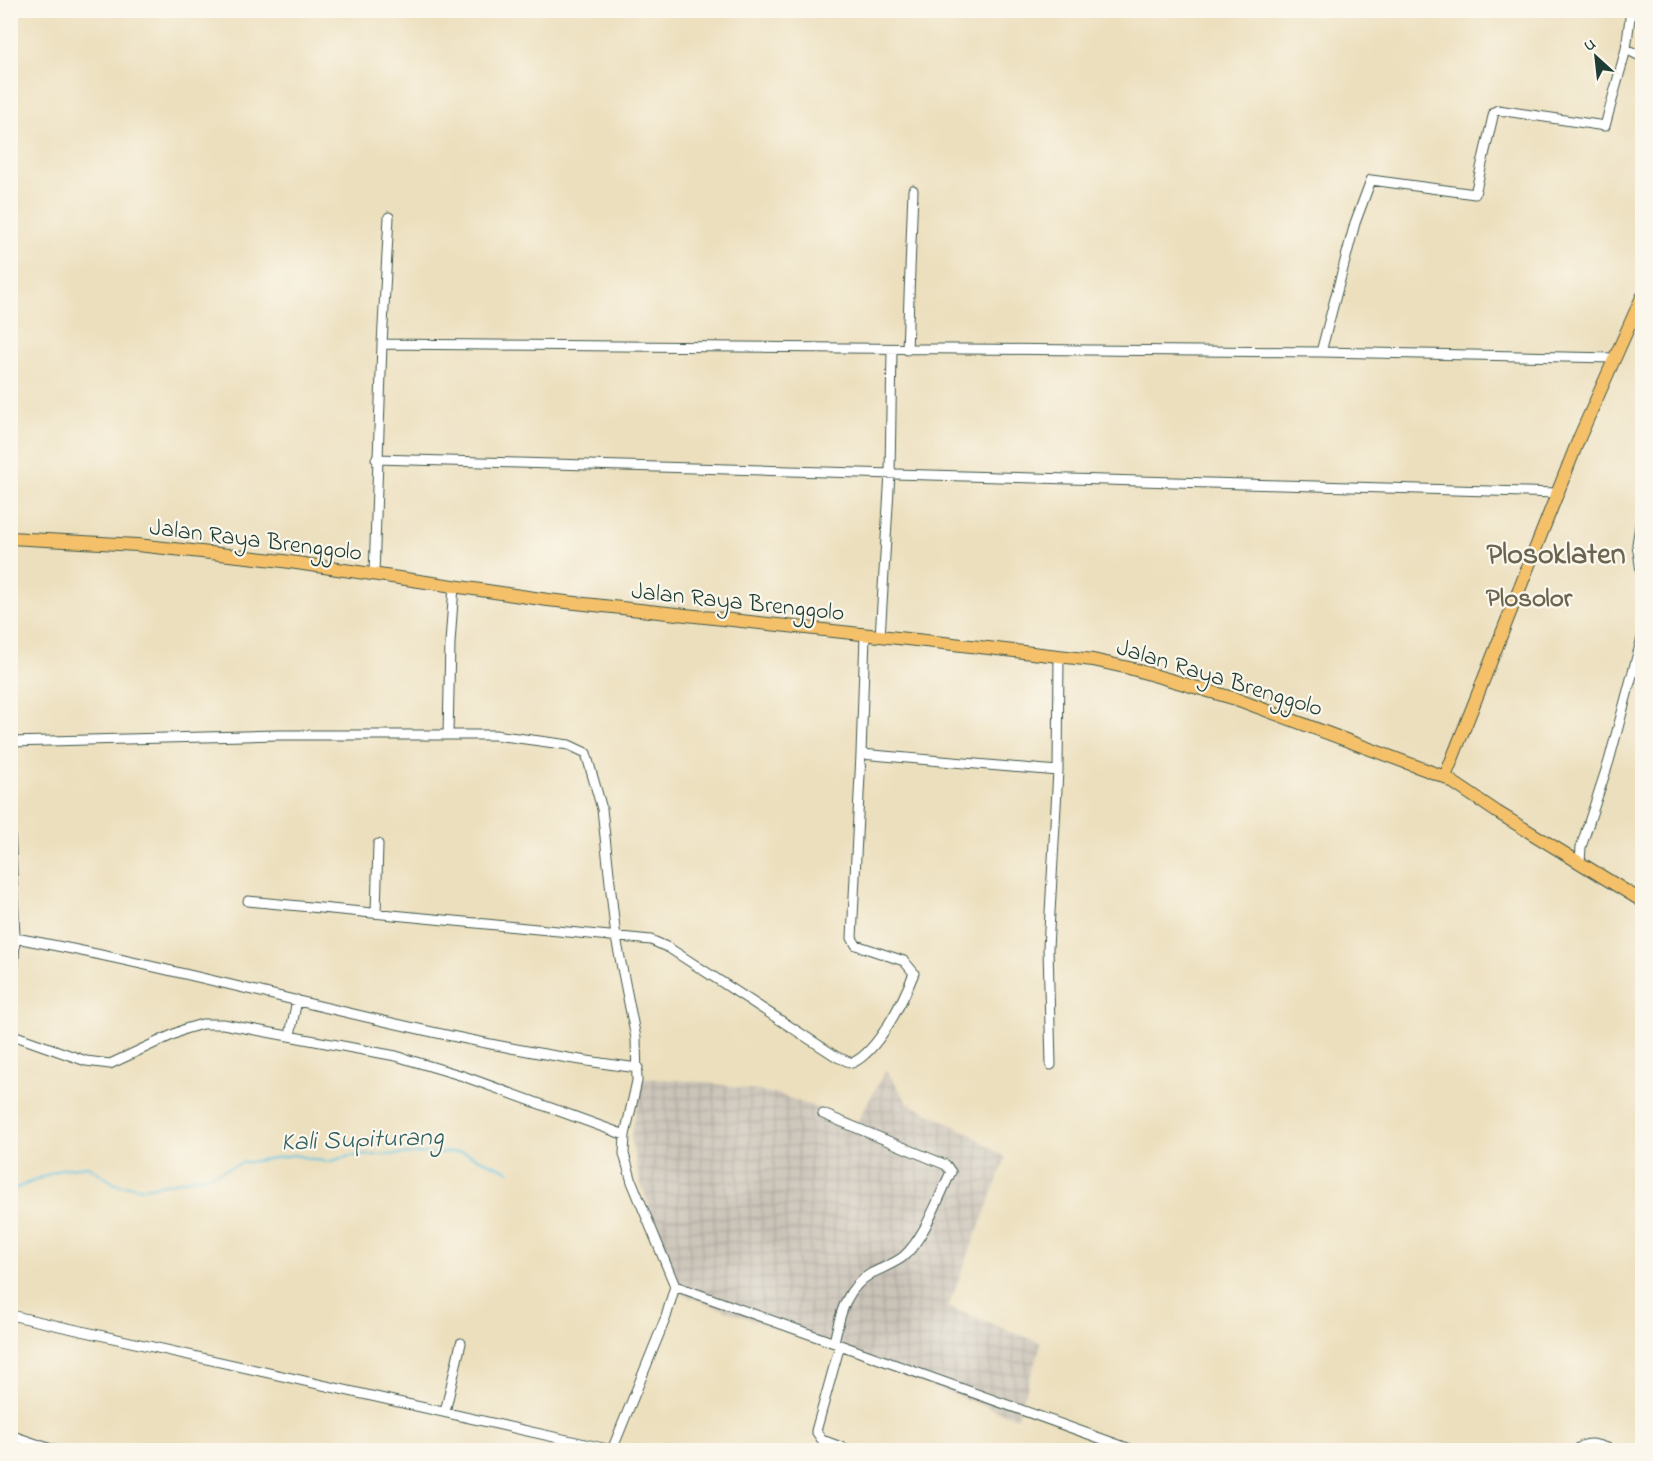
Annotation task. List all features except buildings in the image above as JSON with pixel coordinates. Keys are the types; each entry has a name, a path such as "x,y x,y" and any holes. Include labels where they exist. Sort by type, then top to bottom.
{"main road":[{"path":"1444,777 1557,493 1613,358 1642,297"},
{"name":"Jalan Raya Brenggolo","path":"10,538 137,545 374,574 628,610 1059,656 1129,668 1236,699 1444,777 1642,901"}],"street":[{"path":"1321,352 1355,223 1371,180 1472,195 1476,191 1495,110 1605,126 1626,49 1631,10"},
{"path":"1626,49 1642,57"},
{"path":"907,350 913,190"},
{"path":"374,574 376,459 389,217"},
{"path":"381,344 1321,352 1613,358"},
{"path":"880,637 890,473 892,349"},
{"path":"376,459 576,467 890,473 1557,493"},
{"path":"1642,514 1637,544 1642,578"},
{"path":"448,735 454,586"},
{"path":"248,901 651,940 669,948 837,1057 852,1063 859,1060 893,1016 907,992 914,973 904,961 856,945 852,938 865,636"},
{"path":"1580,863 1581,847 1609,761 1642,638"},
{"path":"1052,1065 1048,948 1058,771 1059,656"},
{"path":"10,742 279,735 495,735 569,745 586,753 602,809 616,938 636,1038 638,1068 625,1135 624,1154 629,1175 675,1286 666,1317 612,1450 10,1315"},
{"path":"861,754 1058,771"},
{"path":"10,828 13,937 10,1047"},
{"path":"376,913 378,844"},
{"path":"13,937 297,1000 466,1041 558,1058 638,1068"},
{"path":"290,1035 297,1000"},
{"path":"11,1034 86,1061 110,1064 185,1029 202,1024 223,1024 290,1035 396,1056 463,1076 625,1135"},
{"path":"823,1114 946,1165 951,1172 915,1243 903,1257 871,1274 852,1288 841,1312 837,1344 816,1431 822,1440 849,1450"},
{"path":"675,1286 1133,1450"},
{"path":"445,1412 461,1342"},
{"path":"10,1435 54,1450"},
{"path":"1577,1450 1583,1444 1590,1443 1612,1450"}],"shaded area":[{"path":"886,1070 908,1103 969,1133 1006,1158 948,1307 1041,1343 1017,1418 679,1293 638,1174 631,1137 643,1078 703,1082 777,1094 857,1122"}],"waterway":[{"name":"Kali Supiturang","path":"10,1191 61,1169 88,1166 115,1184 144,1188 210,1175 242,1163 294,1155 327,1162 350,1156 463,1152 509,1171"}],"district":[{"name":"Plosoklaten","path":"1556,553"},
{"name":"Plosolor","path":"1529,597"}]}
